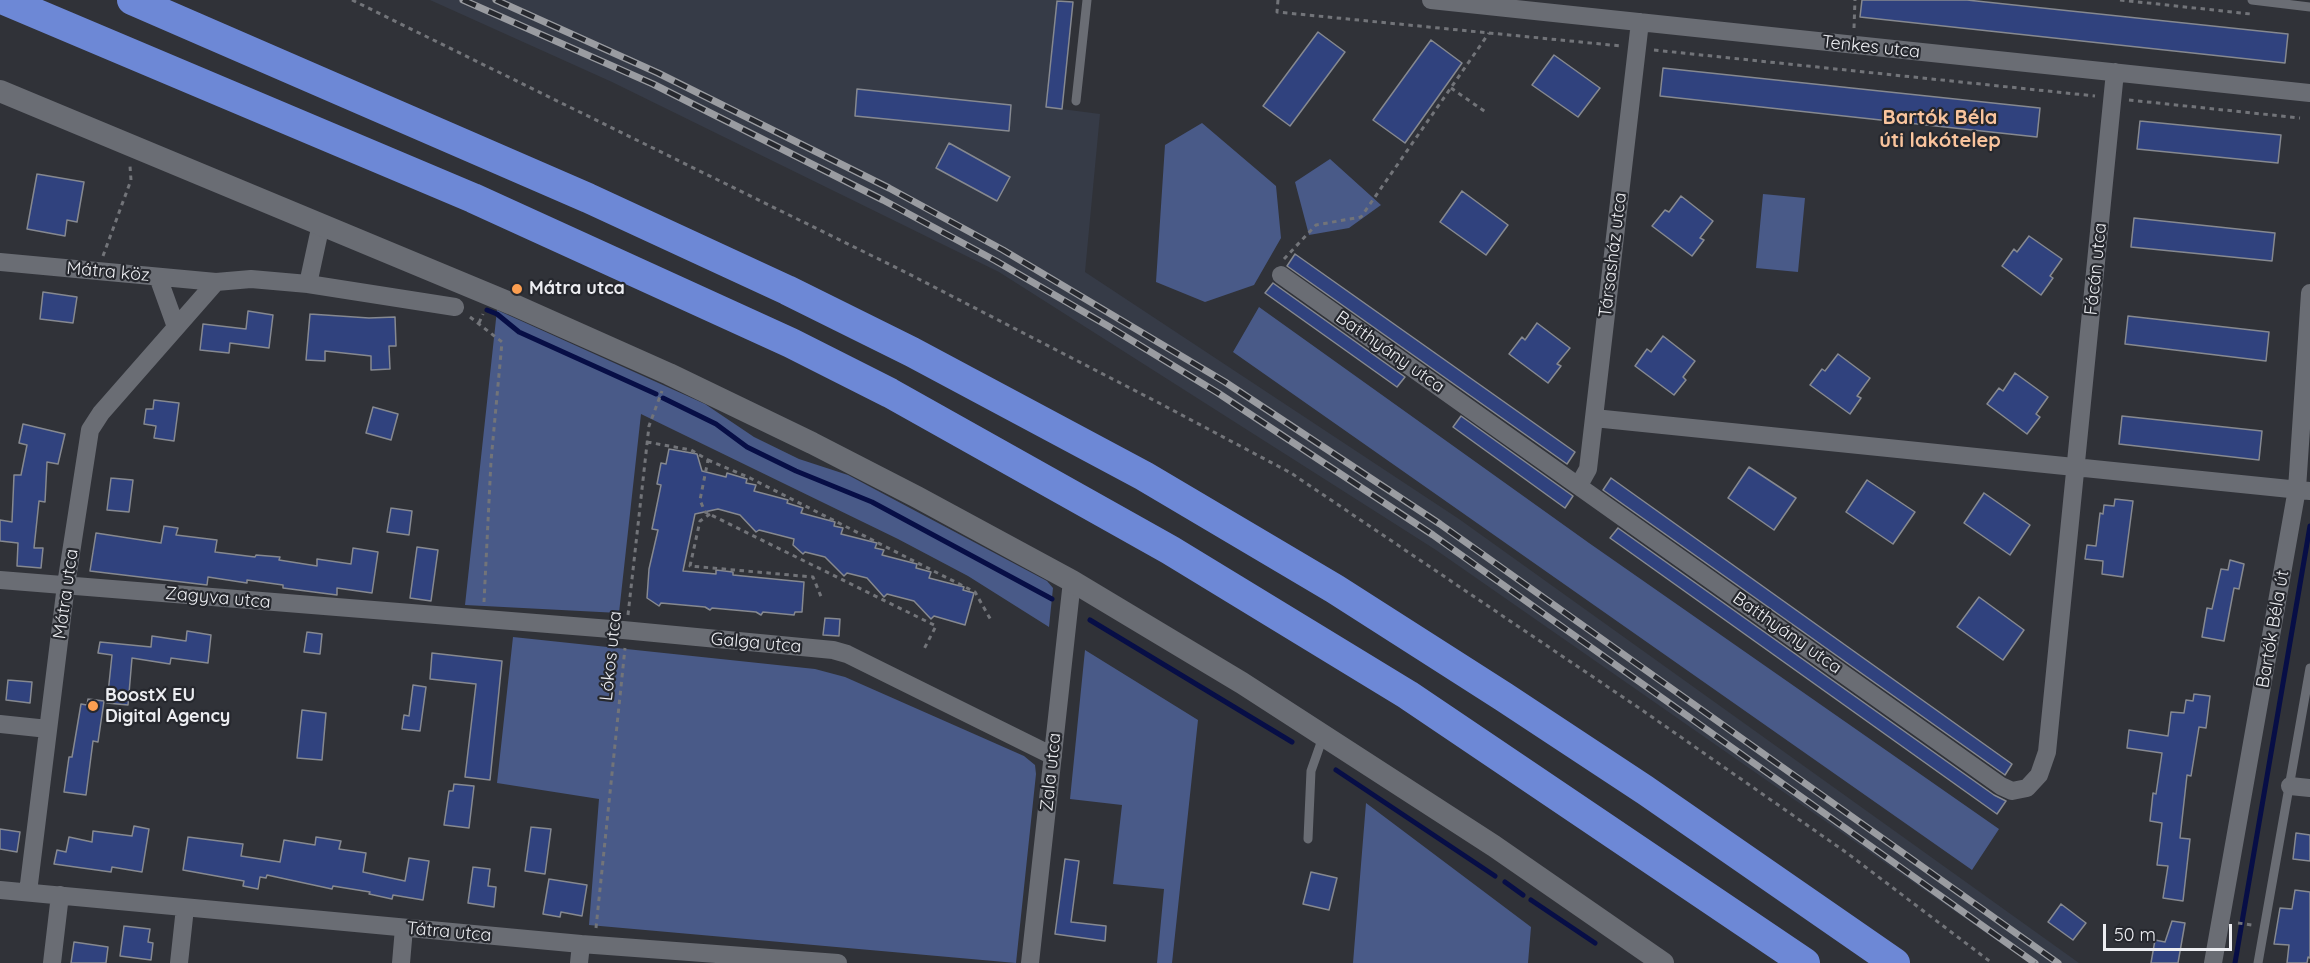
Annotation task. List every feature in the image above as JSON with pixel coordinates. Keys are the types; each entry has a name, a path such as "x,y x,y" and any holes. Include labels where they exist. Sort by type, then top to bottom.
{"highway":[{"path":"4,0 483,203 791,343 890,393 1170,550 1408,695 1805,963"},
{"path":"132,0 588,198 786,290 912,352 1144,476 1335,589 1504,697 1654,796 1895,963"}],"street":[{"name":"Tenkes utca","path":"1431,0 2310,93"},
{"name":"Társasház utca","path":"1579,484 1588,470 1640,22"},
{"name":"Fácán utca","path":"2077,466 2115,72"},
{"path":"0,91 502,300 669,374 812,443 1072,581 1242,682 1494,846 1663,963"},
{"path":"308,284 321,224"},
{"name":"Mátra köz","path":"0,262 216,282"},
{"name":"Batthyány utca","path":"1281,275 1579,484 1991,779 2012,791 2027,788 2039,775 2047,752 2077,466"},
{"path":"158,277 176,327"},
{"path":"216,282 251,279 308,284 455,307"},
{"name":"Mátra utca","path":"28,892 66,585 90,430 101,413 216,282"},
{"name":"Bartók Béla út","path":"2214,963 2304,490 2310,293"},
{"path":"1594,418 2304,490"},
{"name":"Zagyva utca","path":"0,580 436,615"},
{"name":"Zala utca","path":"1030,963 1072,581"},
{"name":"Galga utca","path":"436,615 833,650 847,654 1053,756"},
{"path":"0,724 48,729"},
{"path":"2290,786 2310,788"},
{"name":"Tátra utca","path":"0,890 587,944 838,963"},
{"path":"52,963 60,895"},
{"path":"179,963 185,908"},
{"path":"401,963 404,928"},
{"path":"579,963 587,944"}],"lane":[{"path":"1076,101 1087,0"},
{"path":"2252,0 2310,7"},
{"path":"2258,963 2310,668"},
{"path":"1308,839 1311,771 1324,734"}],"path":[{"path":"352,0 906,273 1161,404 1291,474 1642,710 1847,853 1992,963"},
{"path":"1278,0 1277,12 2300,118"},
{"path":"1854,32 1855,0"},
{"path":"2120,0 2260,15"},
{"path":"1281,275 1275,270 1288,253 1316,225 1361,217 1489,33"},
{"path":"1451,88 1487,113"},
{"path":"97,272 131,180 130,158 134,147"},
{"path":"455,307 502,342 491,461 483,619"},
{"name":"Lókos utca","path":"587,944 627,631 647,442 651,416 669,374"},
{"path":"647,442 691,450 968,588 975,592 992,622"},
{"path":"708,460 700,501 705,512 936,626 924,651"},
{"path":"710,514 700,521 690,566 813,578 822,599"},
{"path":"2235,922 2251,925"}],"shaded area":[{"path":"430,0 1065,0 1057,1 1046,107 1100,114 1085,272 1459,519 2079,963 2029,963 1436,550 999,272 612,82"},
{"path":"1202,123 1276,186 1281,238 1254,285 1205,302 1156,282 1165,145"},
{"path":"1330,159 1381,205 1349,228 1309,235 1295,182"},
{"path":"1763,194 1805,198 1798,272 1756,268"},
{"path":"1259,307 1589,543 1999,829 1972,870 1233,352"},
{"path":"497,310 705,404 754,437 799,459 848,475 1047,581 1053,588 1049,627 968,576 898,539 641,414 619,613 465,605"},
{"path":"513,637 815,669 845,677 1024,756 1035,765 1036,774 1016,963 589,925 599,799 497,783"},
{"path":"1085,650 1198,720 1172,963 1157,963 1164,889 1113,884 1122,805 1070,799"},
{"path":"1366,803 1531,927 1528,963 1353,963"}],"building":[{"path":"1862,0 1967,0 2288,34 2285,63 1860,17"},
{"path":"1057,1 1073,2 1062,109 1046,107"},
{"path":"1318,32 1345,52 1290,126 1263,106"},
{"path":"1431,40 1462,63 1405,143 1373,120"},
{"path":"1554,55 1600,88 1578,117 1532,85"},
{"path":"1663,68 2040,108 2037,137 1660,96"},
{"path":"857,89 1011,105 1009,131 855,116"},
{"path":"2140,121 2281,135 2278,163 2137,149"},
{"path":"949,143 1010,177 997,201 936,168"},
{"path":"37,174 84,182 77,222 67,220 65,236 27,229"},
{"path":"1462,191 1508,225 1486,255 1440,222"},
{"path":"1681,196 1713,221 1700,238 1704,240 1692,256 1652,226 1665,210 1669,212"},
{"path":"2134,218 2275,233 2272,261 2131,247"},
{"path":"2029,236 2062,259 2041,295 2002,266 2014,249 2017,252"},
{"path":"1295,254 1575,452 1567,464 1287,266"},
{"path":"1273,283 1405,377 1397,387 1265,293"},
{"path":"43,292 77,297 73,323 40,319"},
{"path":"248,311 273,315 269,348 230,343 229,353 200,350 203,324 246,329"},
{"path":"310,314 369,318 395,317 396,346 389,346 390,369 371,370 371,356 325,351 325,361 306,360"},
{"path":"2128,316 2269,332 2266,361 2125,344"},
{"path":"1537,323 1570,348 1557,364 1561,366 1548,383 1509,354 1522,337 1525,340"},
{"path":"1663,336 1695,361 1683,377 1686,380 1674,395 1635,366 1647,349 1651,352"},
{"path":"1838,354 1870,378 1857,396 1861,398 1850,414 1810,385 1822,369 1825,371"},
{"path":"2015,373 2048,397 2036,414 2040,417 2027,434 1987,404 1999,388 2003,391"},
{"path":"154,400 179,403 174,441 154,438 156,426 144,424 146,409 153,409"},
{"path":"373,407 398,414 391,440 366,433"},
{"path":"1461,416 1573,496 1565,508 1453,427"},
{"path":"2122,416 2262,431 2259,460 2119,444"},
{"path":"23,424 65,434 58,464 47,462 45,502 39,501 34,548 43,548 41,568 17,566 18,543 0,541 0,520 12,522 14,475 21,475 27,445 19,443"},
{"path":"669,449 697,454 702,471 726,477 727,473 747,479 746,483 756,485 754,491 788,500 787,503 803,508 801,513 835,522 834,526 843,528 841,534 877,543 875,548 884,550 882,555 917,564 916,568 931,572 929,578 964,587 963,590 974,593 965,625 934,616 931,619 914,601 887,594 884,597 867,578 847,573 844,576 825,557 805,552 803,554 793,545 794,539 759,530 756,532 740,515 718,509 695,514 683,571 716,574 716,570 733,572 733,575 804,582 802,612 795,612 794,615 763,612 761,615 756,612 712,608 710,610 705,607 661,603 659,606 647,598 649,569 658,530 652,529 661,485 657,484 661,463 666,464"},
{"path":"1749,467 1796,498 1774,530 1728,498"},
{"path":"111,478 133,480 129,512 107,510"},
{"path":"1611,478 2012,764 2005,775 1603,490"},
{"path":"1867,480 1915,512 1893,544 1846,512"},
{"path":"1984,493 2030,525 2010,555 1964,523"},
{"path":"2115,499 2133,501 2123,577 2102,574 2103,561 2085,559 2087,545 2096,546 2100,513 2103,514 2104,505 2114,506"},
{"path":"391,508 412,511 409,535 387,532"},
{"path":"164,526 178,528 176,535 217,540 215,552 255,557 256,555 280,557 279,560 317,566 317,559 351,564 353,548 378,552 372,593 337,588 337,595 283,588 283,585 247,580 247,583 208,577 207,585 90,571 96,533 161,543"},
{"path":"1618,528 1994,795 2006,801 1997,814 1610,538"},
{"path":"417,547 438,550 431,601 410,598"},
{"path":"2230,560 2244,564 2239,589 2234,588 2224,641 2202,637 2207,608 2212,609 2221,569 2228,570"},
{"path":"1979,597 2024,630 2003,660 1957,627"},
{"path":"825,618 840,619 839,636 823,635"},
{"path":"187,631 211,635 208,663 171,658 170,664 132,658 128,705 107,703 112,655 98,653 100,642 151,647 152,636 186,641"},
{"path":"307,632 322,634 320,654 304,652"},
{"path":"432,653 502,661 490,780 465,777 476,684 430,679"},
{"path":"8,680 32,682 30,703 6,700"},
{"path":"413,685 426,687 420,731 402,729 404,715 409,716"},
{"path":"2194,694 2210,696 2206,728 2199,727 2191,776 2187,775 2180,838 2190,839 2183,901 2163,898 2168,866 2157,865 2162,823 2150,821 2153,793 2156,794 2162,753 2127,748 2129,730 2168,736 2171,712 2184,713 2186,700 2193,701"},
{"path":"88,699 104,701 98,742 93,741 86,795 64,792 81,704 87,705"},
{"path":"302,710 326,713 322,760 297,758"},
{"path":"454,784 474,786 469,828 444,825 449,791 453,791"},
{"path":"134,826 149,829 142,872 112,867 111,872 54,864 57,850 66,852 69,837 92,842 93,831 132,836"},
{"path":"531,827 551,829 545,874 525,871"},
{"path":"0,829 20,832 17,852 0,849"},
{"path":"2296,833 2310,835 2310,861 2293,859"},
{"path":"188,837 243,844 241,856 280,862 284,840 315,845 316,837 341,841 339,849 366,853 363,872 405,881 409,858 429,861 423,900 393,895 392,899 369,894 370,892 333,886 332,889 267,875 266,878 260,877 258,889 243,886 244,881 183,870"},
{"path":"1065,859 1079,861 1071,922 1106,926 1105,941 1055,934"},
{"path":"473,867 490,869 488,886 496,887 494,907 468,903"},
{"path":"1311,872 1337,878 1329,910 1303,904"},
{"path":"549,879 587,885 582,916 561,912 560,917 543,914"},
{"path":"2295,890 2310,892 2310,958 2308,957 2307,963 2287,963 2289,945 2274,944 2280,908 2292,909"},
{"path":"2061,904 2086,923 2073,940 2048,922"},
{"path":"2172,921 2185,923 2178,963 2151,963 2155,940 2165,942"},
{"path":"124,926 150,929 148,942 153,943 151,960 120,956"},
{"path":"74,942 108,947 106,963 71,963"}],"waterway":[{"path":"487,310 497,314 519,332 656,394"},
{"path":"663,398 716,424 747,447 796,471 872,502 1052,599"},
{"path":"2235,963 2310,526"},
{"path":"1090,620 1292,742"},
{"path":"1336,770 1495,876"},
{"path":"1505,882 1523,895"},
{"path":"1531,900 1595,943"}],"railway":[{"path":"463,0 653,84 883,200 996,261 1218,393 1433,535 2035,963"},
{"path":"496,0 658,73 889,188 1003,250 1225,382 1440,524 2058,963"}],"place":[{"name":"Mátra utca","path":"517,289"},
{"name":"BoostX EU Digital Agency","path":"93,706"}],"district":[{"name":"Bartók Béla úti lakótelep","path":"1940,130"}]}
